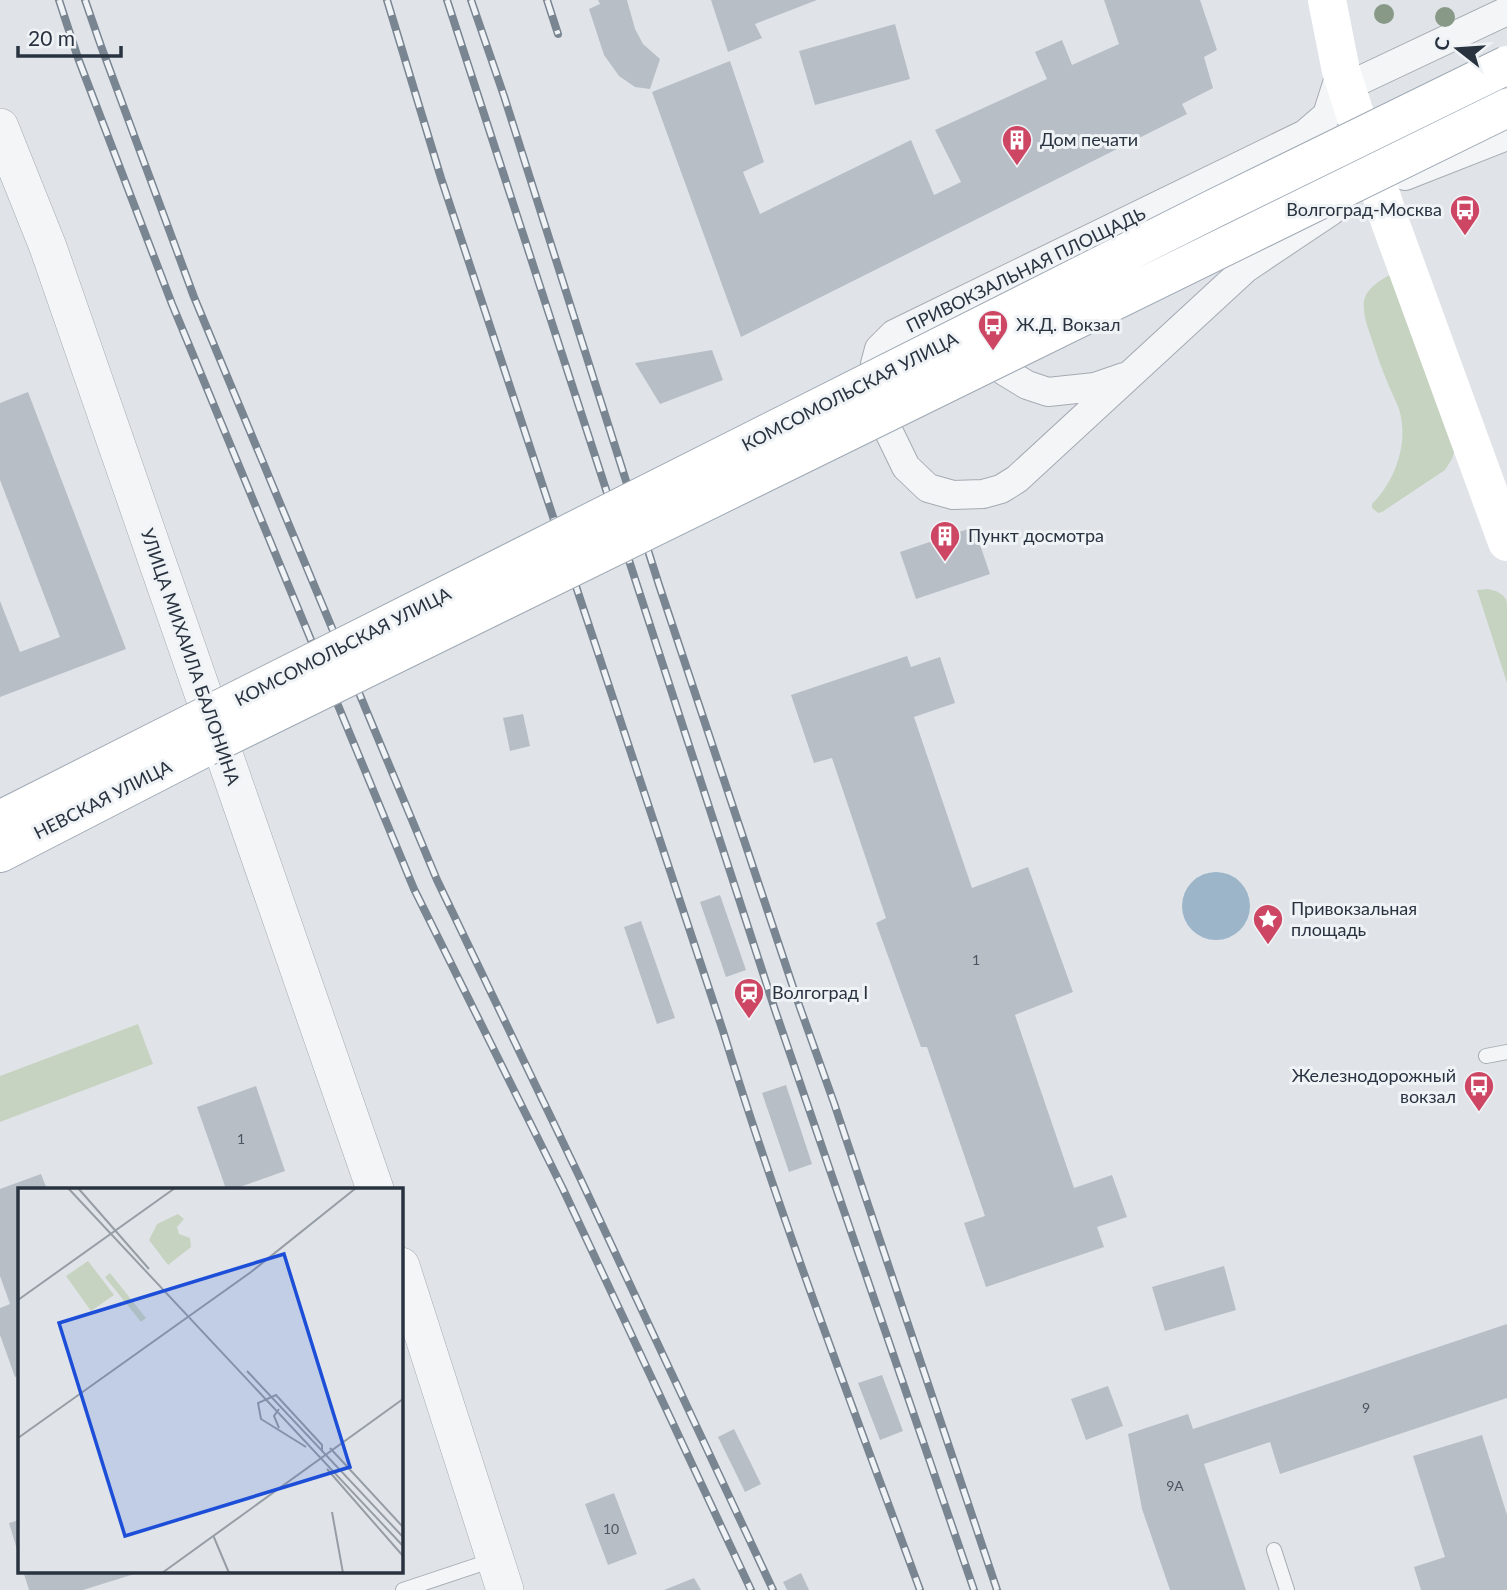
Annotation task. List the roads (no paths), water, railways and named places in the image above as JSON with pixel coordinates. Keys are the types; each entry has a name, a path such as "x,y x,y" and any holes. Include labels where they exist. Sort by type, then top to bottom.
{"main road":[{"path":"1327,0 1344,79 1374,172 1507,542"},
{"name":"КОМСОМОЛЬСКАЯ УЛИЦА","path":"200,735 1178,227 1507,65"},
{"name":"КОМСОМОЛЬСКАЯ УЛИЦА","path":"200,735 1507,108"},
{"name":"НЕВСКАЯ УЛИЦА","path":"0,820 200,735"},
{"name":"НЕВСКАЯ УЛИЦА","path":"0,853 200,735"}],"street":[{"path":"1305,134 1327,115 1344,79 1397,64 1507,11"},
{"name":"УЛИЦА МИХАИЛА БАЛОНИНА","path":"0,127 48,247 375,1188"},
{"path":"1305,134 1348,141 1374,172"},
{"name":"ПРИВОКЗАЛЬНАЯ ПЛОЩАДЬ","path":"1305,134 894,334 879,349 875,365 878,400 884,420 906,467 928,488 953,495 983,494 1017,480 1246,268 1348,199 1374,172 1507,136"},
{"path":"1003,281 989,295 985,306 988,339 1004,371 1027,385 1048,392 1095,387 1129,376"},
{"path":"402,1269 500,1575"}],"lane":[{"path":"1486,1056 1507,1052"},
{"path":"1274,1550 1287,1590"},
{"path":"403,1590 500,1575"}],"water":[{"path":"1216,872 1229,875 1240,882 1247,893 1250,906 1247,919 1240,930 1229,937 1216,940 1203,937 1192,930 1185,919 1182,906 1185,893 1192,882 1203,875"}],"railway":[{"path":"59,0 78,58 172,304 414,889 563,1189 751,1590"},
{"path":"85,0 194,297 437,880 773,1590"},
{"path":"387,0 441,178 745,1102 818,1312 920,1590"},
{"path":"447,0 775,1010 974,1590"},
{"path":"471,0 659,585 997,1590"},
{"path":"547,0 558,34"}],"place":[{"name":"Дом печати","path":"1017,167"},
{"name":"Волгоград-Москва","path":"1465,237"},
{"name":"Ж.Д. Вокзал","path":"993,352"},
{"name":"Пункт досмотра","path":"945,563"},
{"name":"Привокзальная площадь","path":"1268,946"},
{"name":"Волгоград I","path":"749,1020"},
{"name":"Железнодорожный вокзал","path":"1479,1113"}]}
